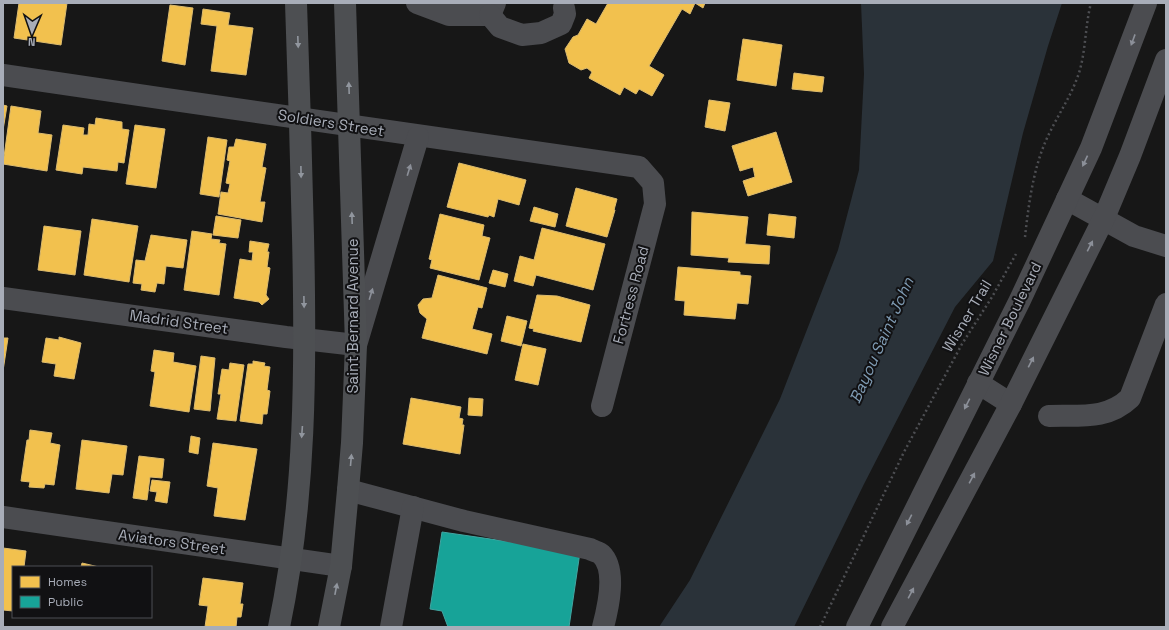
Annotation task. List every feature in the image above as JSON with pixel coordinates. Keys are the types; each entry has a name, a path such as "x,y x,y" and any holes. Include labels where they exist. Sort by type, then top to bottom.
{"main road":[{"path":"279,627 291,560 299,491 303,422 305,340 296,3"},
{"name":"Saint Bernard Avenue","path":"329,627 341,566 352,443 356,345 346,3"}],"street":[{"path":"417,3 450,15 492,9 500,27 522,35 541,33 561,24 564,8"},
{"name":"Wisner Boulevard","path":"856,627 1020,300 1067,199 1090,148 1146,3"},
{"path":"892,627 1011,404 1104,218 1130,156 1166,60"},
{"name":"Soldiers Street","path":"3,75 300,118 418,137 639,167 653,183"},
{"path":"356,345 418,137"},
{"name":"Fortress Road","path":"602,406 655,204 653,183"},
{"path":"1067,199 1104,218 1134,236 1166,246"},
{"name":"Madrid Street","path":"3,298 305,340 356,345"},
{"path":"1049,416 1107,413 1120,407 1130,398 1166,304"},
{"path":"978,383 1011,404"},
{"path":"348,490 516,533 590,549 601,554 610,568 610,591 603,627"},
{"path":"391,627 413,507"},
{"name":"Aviators Street","path":"3,517 291,560 341,566"}],"path":[{"path":"1024,240 1038,162 1051,131 1067,104 1080,72 1086,21 1091,3"},
{"name":"Wisner Trail","path":"820,627 904,452 962,344 1000,284 1017,252"}],"water":[{"name":"Bayou Saint John","path":"861,3 1062,3 1023,133 993,261 955,307 864,484 794,627 659,627 690,580 780,399 838,250 859,170 864,74"}],"building: Homes":[{"path":"19,3 67,3 61,45 14,38"},
{"path":"608,3 695,3 690,14 682,9 649,66 664,75 652,96 639,89 636,94 624,87 620,95 589,78 592,72 587,68 581,70 569,63 565,49 573,37 578,35 587,19 596,24"},
{"path":"695,3 705,3 703,8"},
{"path":"170,5 193,8 185,65 162,61"},
{"path":"203,9 230,13 228,25 253,28 246,75 211,71 217,26 201,24"},
{"path":"743,39 782,45 776,86 737,80"},
{"path":"794,73 824,77 822,92 792,89"},
{"path":"709,100 730,103 725,131 705,127"},
{"path":"3,105 7,106 3,130"},
{"path":"11,106 41,111 38,133 52,135 47,171 3,164"},
{"path":"96,118 122,122 122,129 129,130 124,163 118,162 117,171 83,167 82,174 56,170 63,125 84,128 83,135 88,135 89,124 95,125"},
{"path":"135,125 165,129 156,188 126,184"},
{"path":"776,132 792,182 748,196 743,181 755,177 753,167 740,171 732,146"},
{"path":"208,137 227,140 219,197 200,194"},
{"path":"236,139 266,144 262,167 266,168 260,202 265,202 262,222 218,214 221,192 228,193 230,184 226,183 230,161 227,160 229,147 234,147"},
{"path":"459,163 526,180 519,205 498,199 494,217 489,215 488,217 447,207"},
{"path":"576,188 617,199 607,237 566,226"},
{"path":"534,207 558,214 555,227 530,221"},
{"path":"692,212 748,217 745,244 770,246 769,264 728,262 729,258 691,255"},
{"path":"440,214 484,225 482,236 490,238 479,280 430,268 432,260 429,259"},
{"path":"769,214 796,217 794,238 767,235"},
{"path":"216,216 241,220 238,238 213,235"},
{"path":"92,219 138,226 129,282 84,275"},
{"path":"44,226 81,231 75,275 38,270"},
{"path":"542,228 605,244 593,290 536,275 533,286 514,281 520,256 534,260"},
{"path":"192,231 212,234 211,239 220,240 219,243 226,244 219,295 184,290"},
{"path":"151,235 187,240 183,268 166,266 164,284 157,283 155,292 141,290 142,284 133,283 136,260 145,261"},
{"path":"250,241 269,244 267,252 269,252 267,267 270,268 266,295 269,299 262,305 259,302 234,298 240,259 252,261 253,252 249,252"},
{"path":"678,267 740,272 740,275 751,276 748,304 737,303 735,319 684,315 685,301 675,300"},
{"path":"493,270 508,274 505,287 489,283"},
{"path":"438,275 487,288 482,308 478,307 472,329 492,334 487,354 422,338 427,319 420,313 418,305 423,299 432,298"},
{"path":"537,295 557,296 590,305 581,342 533,331 534,329 529,328"},
{"path":"507,316 527,321 521,346 501,341"},
{"path":"59,337 81,343 74,379 54,376 56,364 42,362 46,338 59,340"},
{"path":"3,338 8,338 3,371"},
{"path":"523,344 546,349 538,385 515,380"},
{"path":"154,350 174,353 173,362 196,366 189,412 150,406 155,372 151,371"},
{"path":"201,356 215,358 210,411 194,409"},
{"path":"253,361 265,363 264,366 270,367 267,390 270,391 267,414 263,414 262,424 240,421 248,364 253,364"},
{"path":"230,363 244,365 236,421 217,419 221,394 218,394 222,369 229,370"},
{"path":"411,398 461,407 459,418 463,419 462,425 464,425 460,454 403,444"},
{"path":"469,398 483,399 482,416 468,415"},
{"path":"30,430 52,433 50,443 60,445 54,485 45,484 44,488 29,487 30,482 21,481 27,440 29,440"},
{"path":"191,436 200,438 198,454 189,452"},
{"path":"82,440 127,446 123,475 112,474 109,493 76,489"},
{"path":"213,443 257,449 245,520 214,516 218,488 207,486"},
{"path":"139,456 164,459 162,478 150,477 147,500 133,498"},
{"path":"152,480 170,482 167,503 155,501 157,492 150,491"},
{"path":"3,548 26,551 24,566 12,566 12,611 3,610"},
{"path":"82,563 95,566 81,566"},
{"path":"203,578 243,583 240,604 243,604 241,617 237,617 236,627 205,627 208,606 199,605"}],"building: Public":[{"path":"442,532 580,552 569,627 448,627 442,611 430,609"}]}
